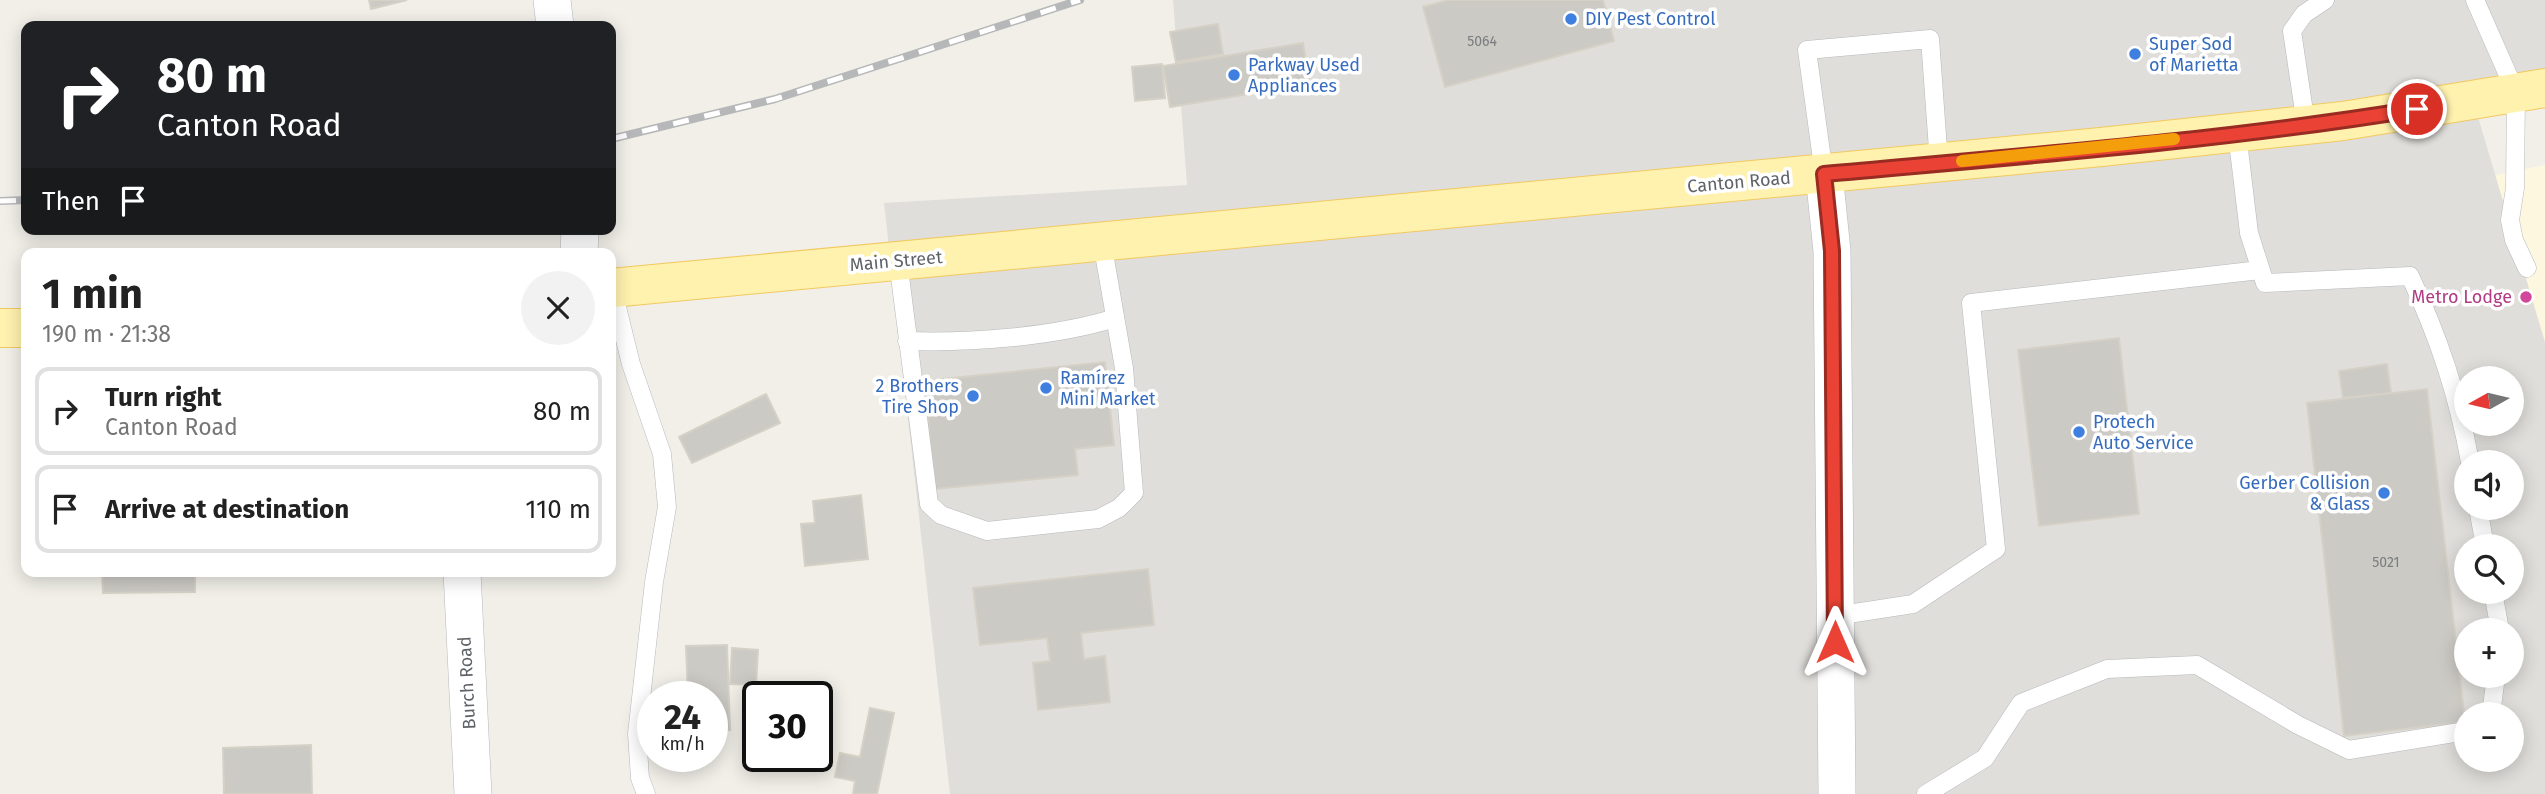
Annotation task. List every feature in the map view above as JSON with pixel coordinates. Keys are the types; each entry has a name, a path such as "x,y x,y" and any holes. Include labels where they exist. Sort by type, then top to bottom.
{"main road":[{"name":"Canton Road","path":"1181,234 2237,133 2530,91"},
{"name":"Main Street","path":"616,288 1181,234"},
{"path":"0,328 21,328"}],"street":[{"path":"552,0 554,21"},
{"path":"1824,174 1832,251 1837,794"},
{"name":"Burch Road","path":"462,577 473,794"}],"lane":[{"path":"2306,125 2291,31 2304,14 2325,0"},
{"path":"2474,0 2530,91 2510,220 2514,240 2527,268"},
{"path":"1824,174 1807,50 1930,39 1939,163"},
{"path":"2237,133 2249,233 2265,283 2410,276 2432,323 2460,405 2468,450"},
{"path":"898,261 929,504 941,515 987,531 1098,519 1119,508 1134,493 1124,368 1102,242"},
{"path":"1835,616 1913,604 1996,549 1970,303 2260,270"},
{"path":"616,307 631,364 662,454 667,507 654,582 637,734 640,778 646,794"},
{"path":"907,341 951,342 1073,329 1115,318"},
{"path":"1926,794 1985,758 2021,703 2107,669 2197,665 2298,726 2349,750 2454,733"}],"shaded area":[{"path":"1173,0 2545,0 2545,89 2475,107 2545,342 2545,794 950,794 884,203 1187,185"},
{"name":"Metro Lodge","path":"2545,165 2545,414 2467,181"}],"building":[{"path":"369,0 407,0 371,9"},
{"path":"1448,0 1603,0 1614,41 1445,87 1423,7"},
{"path":"1218,24 1223,54 1176,62 1170,32"},
{"path":"1303,43 1310,84 1170,107 1163,66"},
{"path":"1162,64 1165,98 1135,101 1132,67"},
{"name":"Protech Auto Service","path":"2119,338 2139,514 2039,526 2018,350"},
{"path":"1105,362 1114,445 1075,449 1078,475 935,489 924,381"},
{"path":"2387,364 2391,393 2343,398 2339,371"},
{"path":"2427,389 2454,626 2454,688 2461,688 2463,702 2454,702 2454,723 2344,736 2307,403"},
{"path":"766,394 780,423 692,463 679,437"},
{"path":"861,495 868,559 805,566 801,524 815,523 813,501"},
{"path":"1148,569 1154,625 1081,633 1084,659 1105,656 1110,702 1038,710 1033,663 1050,661 1047,638 980,645 973,588"},
{"path":"102,577 195,577 195,592 103,593"},
{"path":"727,645 730,730 728,681 687,681 686,646"},
{"path":"732,648 758,650 756,681 730,684"},
{"path":"870,708 894,713 877,794 853,794 855,781 835,777 840,753 860,757"},
{"path":"311,745 312,794 224,794 223,748"}],"railway":[{"path":"616,138 775,99 1080,0"},
{"path":"0,201 21,200"}],"slow traffic":[{"path":"1962,161 2174,139"}],"place":[{"name":"DIY Pest Control","path":"1571,19"},
{"name":"Super Sod of Marietta","path":"2135,54"},
{"name":"Parkway Used Appliances","path":"1234,75"},
{"name":"Metro Lodge","path":"2526,297"},
{"name":"Ramírez Mini Market","path":"1046,388"},
{"name":"2 Brothers Tire Shop","path":"973,396"},
{"name":"Protech Auto Service","path":"2079,432"},
{"name":"Gerber Collision & Glass","path":"2384,493"}],"route":[{"path":"1835,642 1832,251 1824,174 2210,136 2343,121 2417,109"}]}
